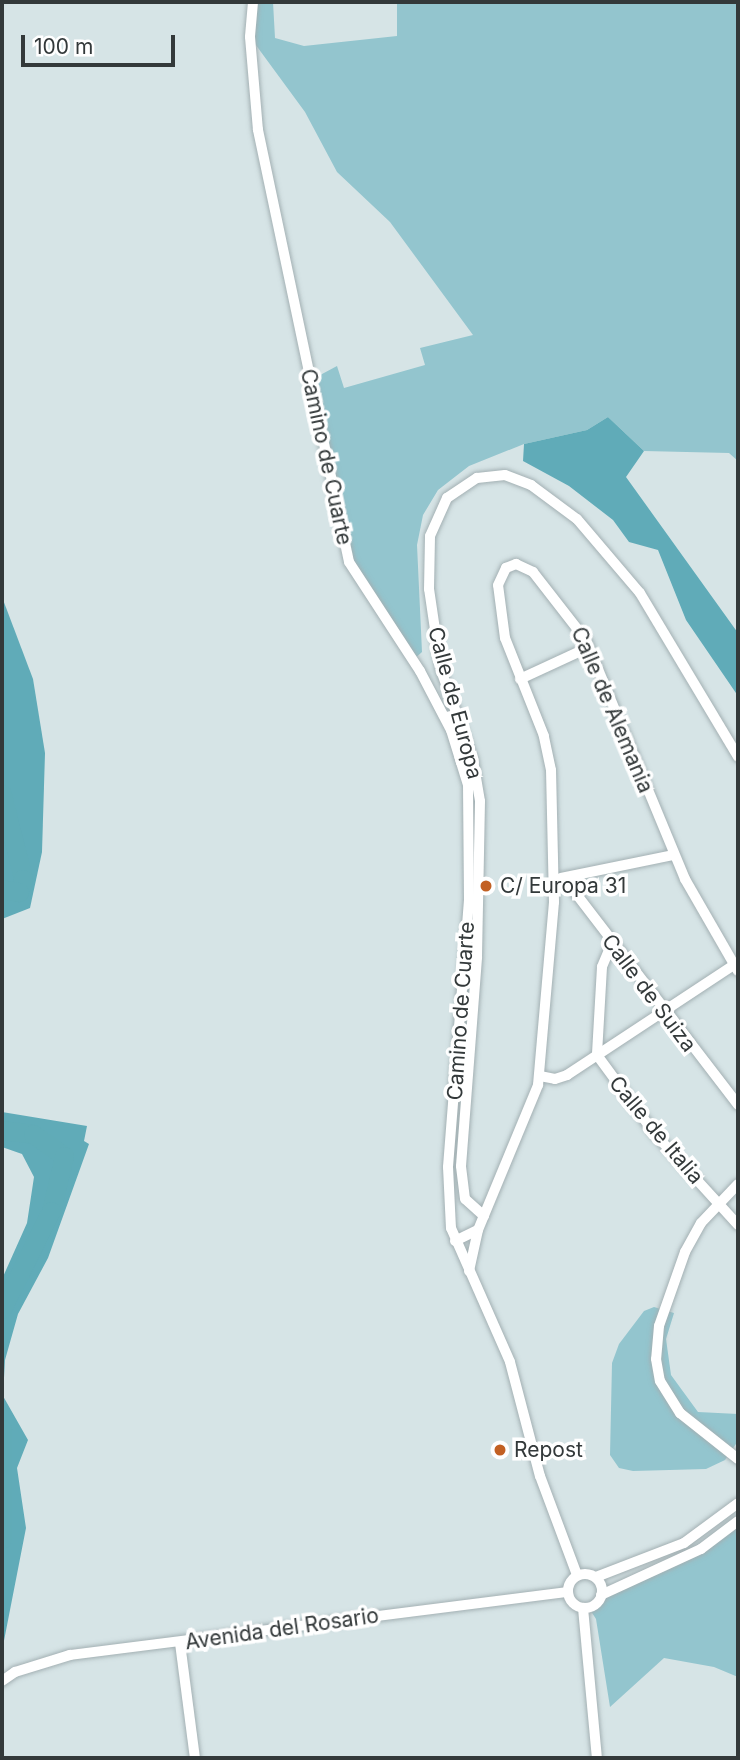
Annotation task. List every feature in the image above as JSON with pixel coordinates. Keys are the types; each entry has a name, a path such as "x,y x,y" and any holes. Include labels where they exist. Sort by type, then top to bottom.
{"street":[{"name":"Camino de Cuarte","path":"253,2 250,37 258,130 349,562 433,695 451,730 468,785 469,900 448,1167 457,1246 510,1362 540,1476 577,1575"},
{"name":"Calle de Europa","path":"484,1216 465,1199 461,1166 477,957 480,801 471,750 439,662 429,589 430,536 447,498 477,478 505,475 531,485 577,519 640,593 738,757"},
{"name":"Calle de Alemania","path":"469,1272 478,1230 540,1076 559,878 551,769 544,736 505,638 499,602 500,575 506,568 516,564 533,572 572,618 673,855 736,968"},
{"path":"520,679 587,648"},
{"path":"559,878 673,855"},
{"name":"Calle de Suiza","path":"559,878 738,1105"},
{"name":"Calle de Italia","path":"612,943 602,967 597,1055 655,1134 719,1201 738,1225"},
{"path":"540,1076 561,1078 736,968"},
{"path":"738,1184 719,1201 685,1252 659,1326 656,1359 660,1381 680,1413 738,1459"},
{"path":"457,1246 478,1230"},
{"path":"457,1246 475,1244"},
{"path":"738,1503 684,1543 596,1577 577,1575 567,1592 570,1601 583,1608 595,1605 601,1595 701,1549 738,1521"},
{"path":"596,1577 601,1595"},
{"name":"Avenida del Rosario","path":"2,1681 15,1672 70,1655 567,1592"},
{"path":"583,1608 597,1758"},
{"path":"180,1643 195,1758"}],"shaded area":[{"path":"253,2 273,2 275,38 304,46 397,36 397,2 738,2 738,461 729,453 644,451 608,417 587,430 524,444 469,466 438,490 423,515 417,545 422,652 412,661 349,562 309,381 337,366 344,388 425,365 420,348 473,335 390,222 337,172 305,112 250,37"},
{"path":"608,417 644,451 626,477 738,633 738,696 686,620 658,550 629,542 613,520 569,486 523,461 524,444 587,430"},
{"path":"2,597 33,679 45,753 42,852 30,908 2,919"},
{"path":"2,1112 87,1126 84,1141 89,1144 48,1258 18,1314 5,1360 3,1396 28,1440 17,1468 26,1528 2,1651 2,1279 27,1223 34,1177 22,1154 2,1147"},
{"path":"654,1307 674,1313 666,1339 671,1375 698,1412 738,1414 738,1441 725,1460 706,1469 633,1471 619,1468 610,1455 612,1363 619,1344 644,1311"},
{"path":"738,1521 738,1677 714,1667 664,1658 610,1707 596,1619 589,1608 601,1595 668,1567"}],"waterway":[{"path":"2,794 23,879 19,892 2,889"},
{"path":"2,1130 33,1134 64,1156 51,1211 2,1309"},
{"path":"2,1429 2,1539"}],"place":[{"name":"C/ Europa 31","path":"486,886"},
{"name":"Repost","path":"500,1450"}]}
